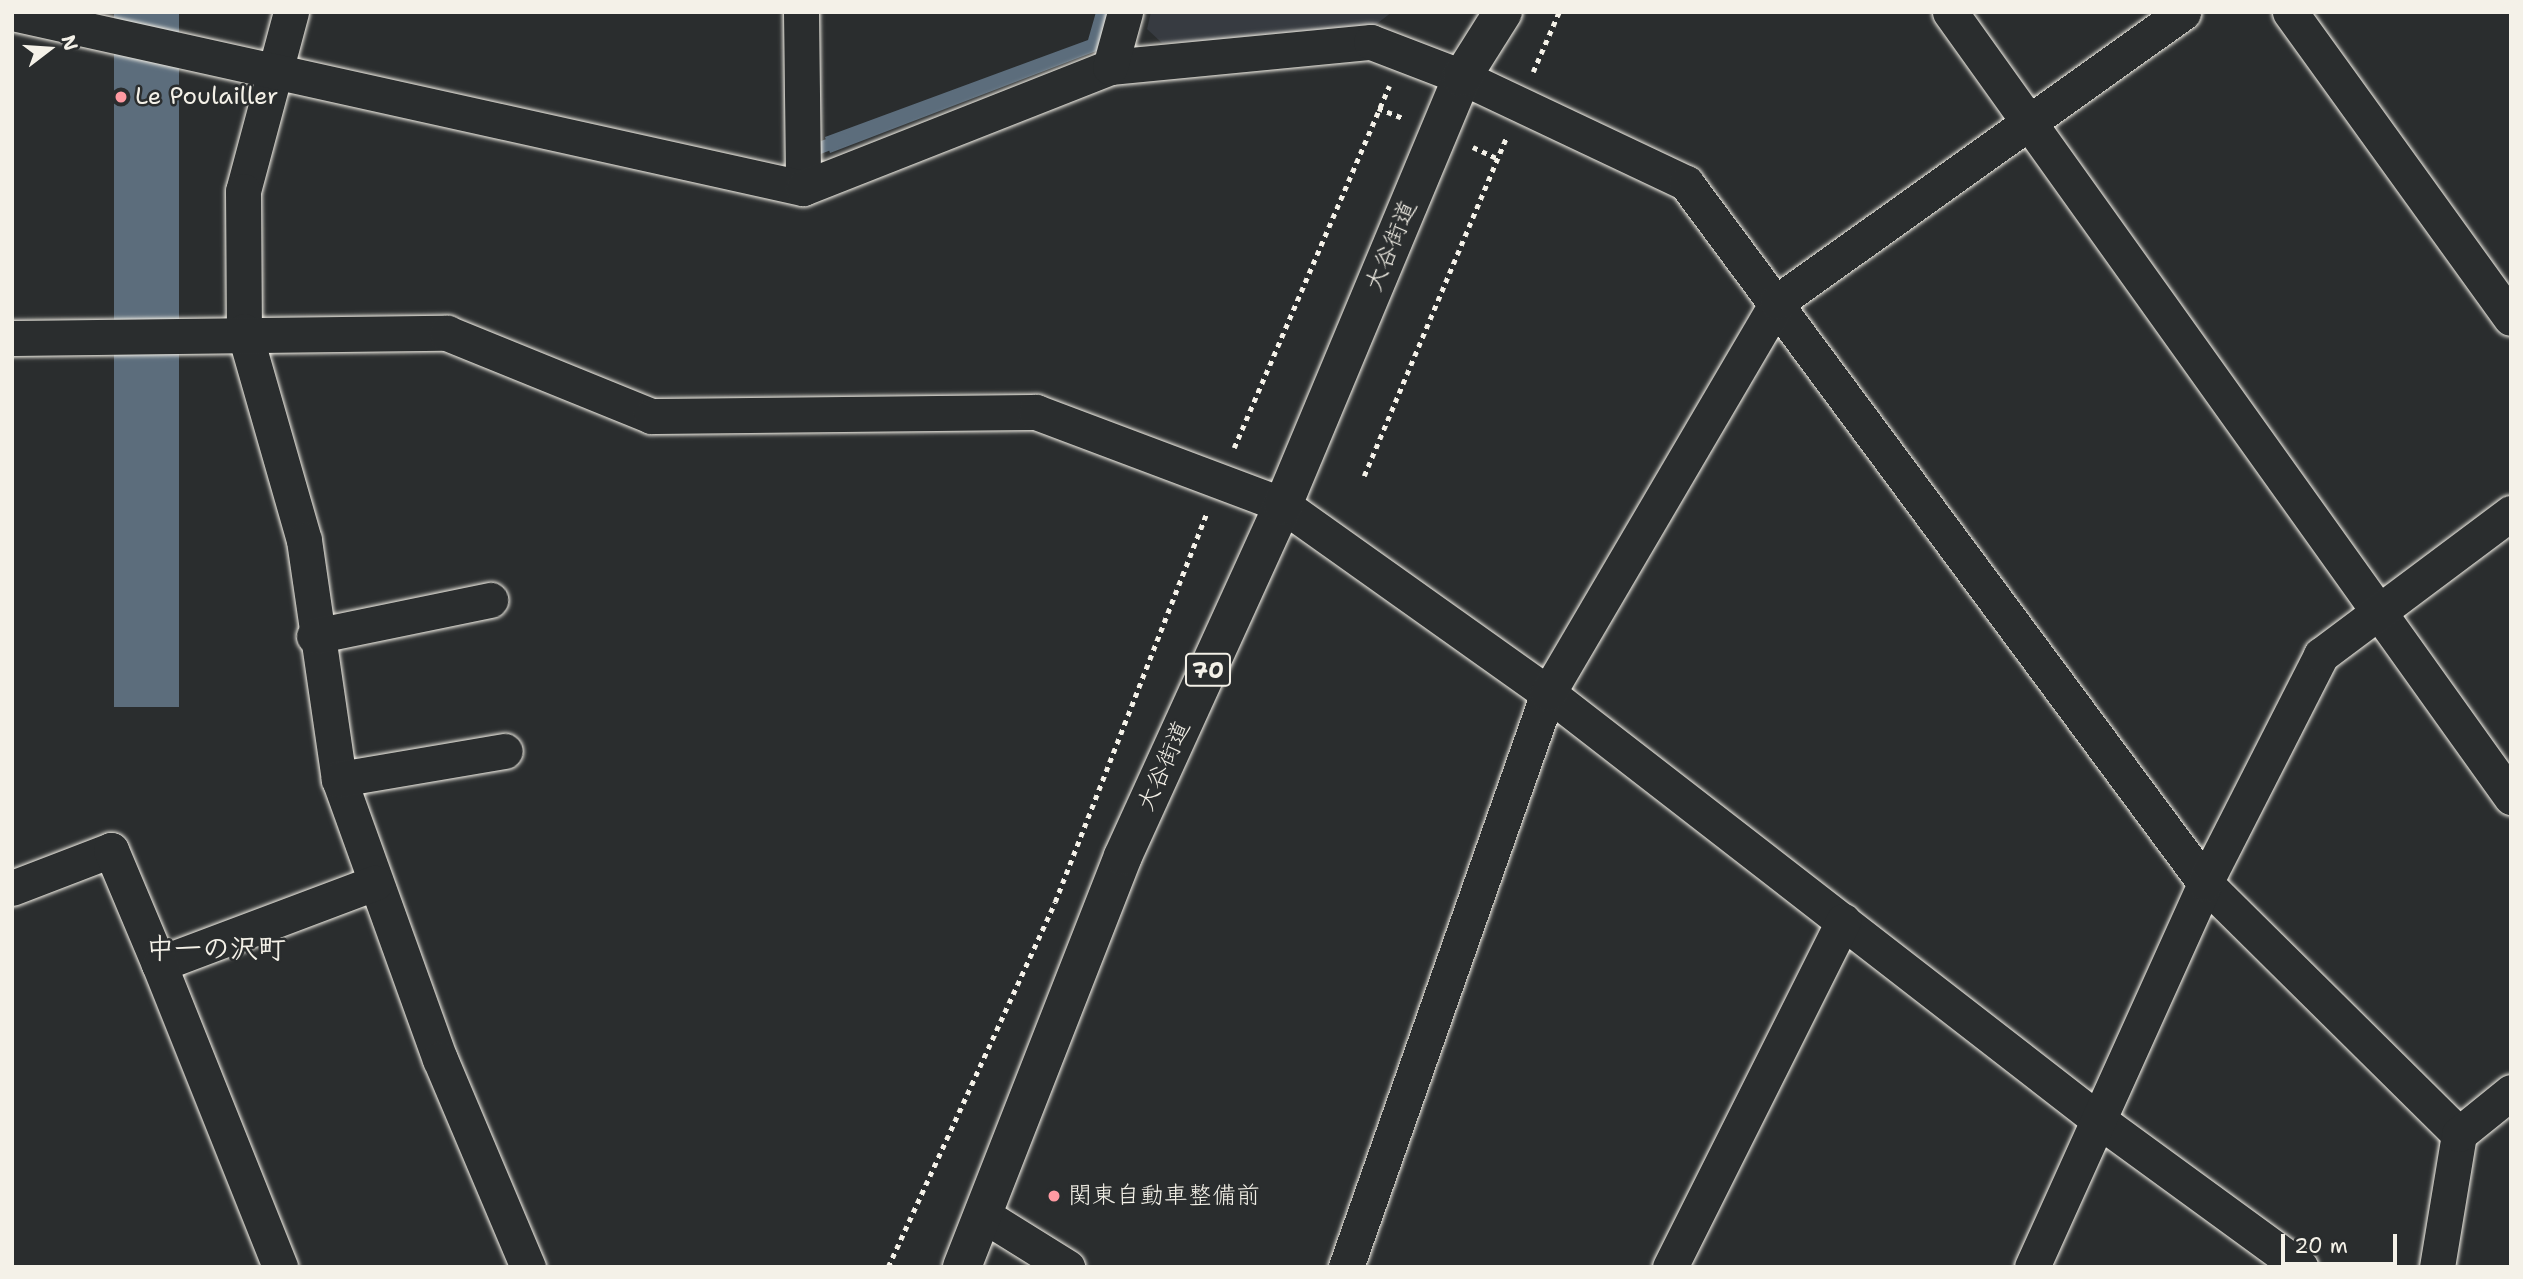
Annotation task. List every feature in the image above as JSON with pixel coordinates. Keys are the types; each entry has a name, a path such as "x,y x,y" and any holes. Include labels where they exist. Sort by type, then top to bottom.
{"main road":[{"name":"大谷街道","path":"1462,77 1470,12"},
{"name":"大谷街道","path":"962,1267 985,1216 1123,856 1283,505 1462,77 1503,12"}],"street":[{"path":"291,12 243,191 244,331 304,540 314,636 339,779 375,883 528,1267"},
{"path":"801,12 803,188"},
{"path":"1110,67 1125,12"},
{"path":"1950,12 2511,797"},
{"path":"1346,1267 1548,692 1777,302 2183,12"},
{"path":"2290,12 2511,318"},
{"path":"12,13 803,188 1110,67 1371,42 1404,51 1462,77 1686,183 1777,302 2205,883 2459,1134"},
{"path":"12,338 244,331 447,333 651,416 1037,412 1283,505 1548,692 2100,1121 2300,1267"},
{"path":"2032,1267 2205,883 2321,655 2375,609 2511,513"},
{"path":"314,636 490,600"},
{"path":"339,779 505,751"},
{"path":"12,888 111,850 280,1267"},
{"path":"159,964 375,883"},
{"path":"1671,1267 1843,921"},
{"path":"2437,1267 2459,1134 2511,1093"},
{"path":"985,1216 1068,1267"}],"path":[{"path":"1246,419 1404,51"},
{"path":"1364,476 1486,186"},
{"path":"888,1267 1050,913 1193,546"}],"shaded area":[{"path":"1151,12 1392,12 1365,33 1162,43 1147,29"}],"water":[{"path":"114,12 179,12 179,707 114,707"},
{"path":"1096,12 1110,12 1099,50 830,153 825,137 1088,40"}],"waterway":[{"path":"804,154 843,139"}],"place":[{"name":"Le Poulailler","path":"121,97"},
{"name":"関東自動車整備前","path":"1054,1196"}],"district":[{"name":"中一の沢町","path":"216,948"}]}
